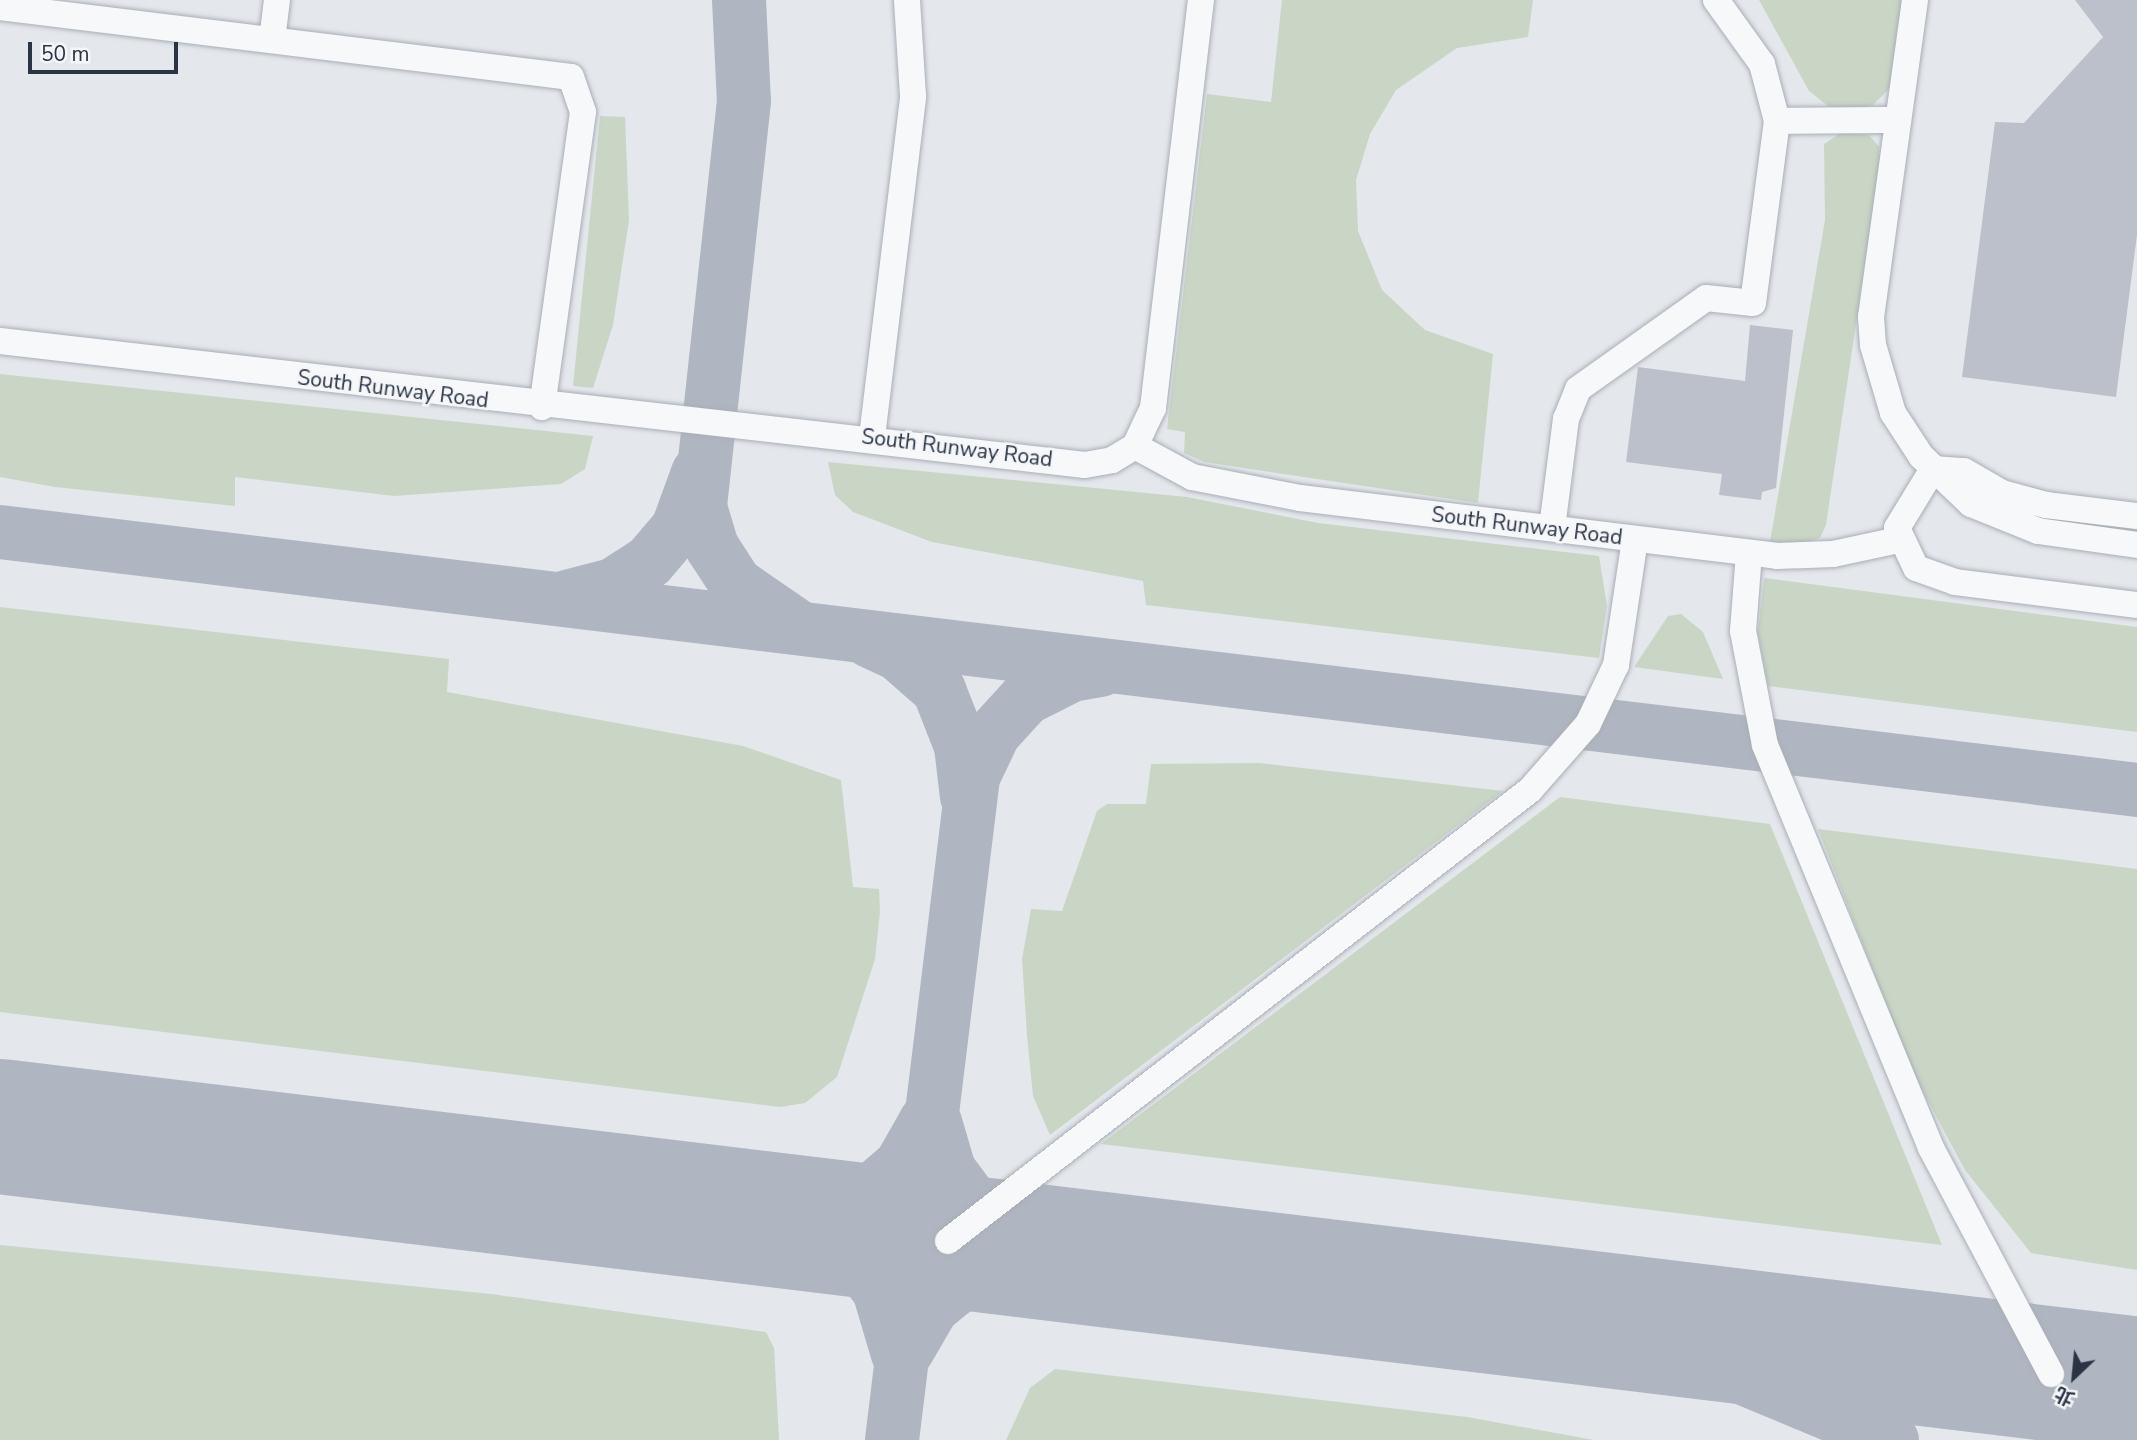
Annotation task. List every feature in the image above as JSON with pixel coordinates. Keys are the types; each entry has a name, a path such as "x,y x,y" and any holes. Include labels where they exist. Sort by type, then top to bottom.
{"lane":[{"path":"272,40 276,0"},
{"path":"872,437 913,96 907,0"},
{"path":"1135,446 1153,408 1201,0"},
{"path":"1552,528 1566,419 1578,388 1706,298 1753,303 1777,121 1762,64 1716,0"},
{"path":"1915,0 1898,120 1873,345 1893,413 1933,469 1970,504 2018,526 2137,545"},
{"path":"0,7 571,77 583,112 542,407"},
{"path":"1777,121 1898,120"},
{"name":"South Runway Road","path":"0,341 542,407 872,437 1084,465 1112,460 1135,446 1192,477 1338,503 1749,553 1804,557 1899,540"},
{"path":"1933,469 1964,471 2002,493 2046,505 2137,516"},
{"path":"1933,469 1904,510 1899,540 1916,568 1940,579 2137,604"},
{"path":"948,1241 1530,790 1588,724 1616,665 1635,539"},
{"path":"1749,553 1743,631 1765,745 1926,1136 2051,1374"}],"green space":[{"path":"1282,0 1533,0 1528,37 1457,48 1396,90 1370,134 1356,180 1358,231 1382,290 1425,330 1493,354 1478,503 1204,462 1184,453 1185,432 1167,429 1207,94 1271,102"},
{"path":"1759,0 1902,0 1891,87 1873,105 1849,111 1828,106 1809,91"},
{"path":"600,116 625,117 629,220 613,325 593,388 573,386"},
{"path":"1841,133 1869,135 1879,147 1880,163 1826,525 1820,538 1804,543 1770,542 1825,220 1824,144"},
{"path":"0,374 593,436 585,469 561,484 394,496 235,477 235,506 55,487 0,477"},
{"path":"828,462 1187,497 1318,523 1599,556 1607,606 1599,658 1146,605 1143,581 932,542 853,512 835,495"},
{"path":"1764,578 2137,627 2137,732 1768,686 1758,633"},
{"path":"0,607 449,659 447,692 743,746 841,780 853,887 879,889 880,912 875,959 837,1077 805,1103 780,1107 0,1012"},
{"path":"1681,614 1703,632 1723,679 1634,667 1668,616"},
{"path":"1260,763 1503,791 1050,1135 1033,1096 1027,1036 1022,959 1031,909 1062,911 1097,811 1107,804 1146,804 1151,764"},
{"path":"1560,797 1770,824 1942,1245 1101,1144"},
{"path":"1818,829 2137,869 2137,1270 2031,1253 1965,1170 1912,1071"},
{"path":"0,1245 491,1294 766,1332 774,1348 779,1440 0,1440"},
{"path":"1055,1369 1467,1417 1594,1440 1006,1440 1030,1388"}],"building":[{"path":"2075,0 2137,0 2137,235 2116,397 1962,377 1995,122 2024,123 2103,37"},
{"path":"1750,325 1793,330 1776,488 1762,492 1761,500 1719,495 1722,474 1626,462 1638,367 1745,381"}],"taxiway":[{"path":"739,0 744,101 700,507 712,547 736,584 794,624"},
{"path":"567,597 613,585 649,562 678,528 698,473"},
{"path":"0,532 2137,790"},
{"path":"870,641 898,654 939,690 961,746 967,797"},
{"path":"892,1440 973,777 994,733 1026,698 1072,675 1101,670"},
{"path":"769,1218 824,1211 871,1191 901,1165 926,1121"},
{"path":"935,1122 949,1170 981,1213 1028,1242 1072,1256"},
{"path":"762,1218 797,1224 860,1266 879,1290 898,1354"},
{"path":"907,1351 932,1308 972,1275 1031,1256 1064,1255"},
{"path":"1532,1311 1724,1370 1892,1440"},
{"path":"2051,1374 2137,1373"}],"runway":[{"path":"0,1126 2137,1384"}]}
